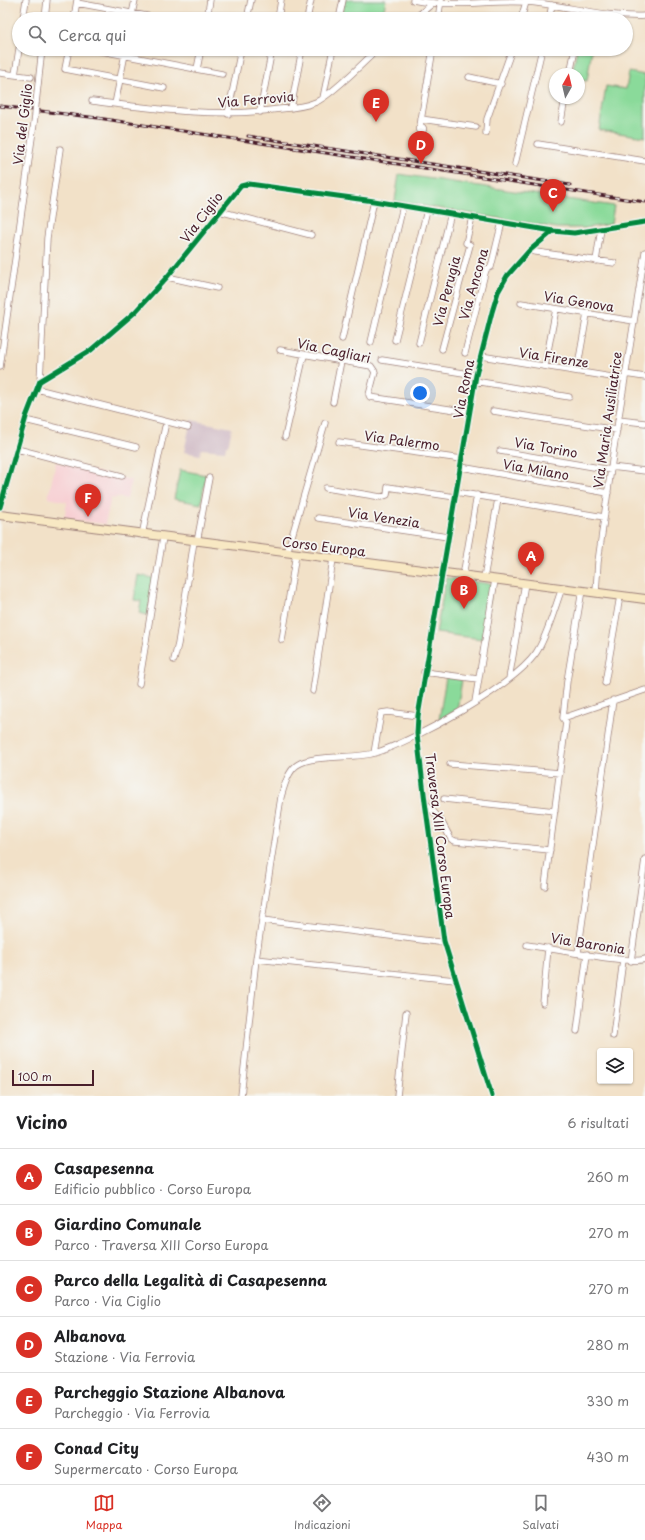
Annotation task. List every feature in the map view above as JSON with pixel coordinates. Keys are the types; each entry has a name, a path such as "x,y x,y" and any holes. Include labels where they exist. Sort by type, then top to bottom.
{"street":[{"path":"24,12 26,0"},
{"path":"46,12 47,0"},
{"path":"133,12 135,0"},
{"path":"208,12 210,0"},
{"path":"248,12 251,0"},
{"path":"279,12 281,0"},
{"path":"308,12 311,0"},
{"path":"340,12 343,0"},
{"path":"413,0 432,4"},
{"path":"422,12 432,4 440,2 490,1 526,2 598,12"},
{"path":"75,12 77,2 116,12"},
{"path":"439,12 440,2"},
{"path":"523,12 526,2"},
{"path":"550,12 552,5"},
{"path":"633,16 645,16"},
{"path":"16,75 18,56"},
{"name":"Via del Giglio","path":"0,367 35,116 41,56"},
{"path":"68,56 65,69 164,88"},
{"path":"115,104 125,56 222,74"},
{"path":"197,70 200,56"},
{"path":"228,114 240,56"},
{"path":"260,112 271,56"},
{"path":"291,108 301,56"},
{"path":"323,98 332,56"},
{"name":"Via Ferrovia","path":"92,101 228,114 291,108 307,105 323,98 370,56"},
{"path":"420,126 432,56"},
{"path":"486,133 487,119 501,84 510,56"},
{"path":"515,164 540,56"},
{"path":"571,68 574,56"},
{"path":"0,73 31,77"},
{"path":"469,77 501,84"},
{"path":"561,122 564,104"},
{"path":"421,119 476,127"},
{"path":"538,144 645,161"},
{"path":"0,507 25,420 40,382 47,238 60,149"},
{"name":"Via Ciglio","path":"40,382 91,350 108,337 135,312 167,277 235,191 241,186 249,184 374,201 553,231 574,233 645,222"},
{"path":"342,339 374,201"},
{"path":"371,342 403,206"},
{"path":"395,340 427,210"},
{"path":"219,211 311,235"},
{"path":"419,343 451,214"},
{"name":"Via Perugia","path":"442,349 470,245 466,243 472,217"},
{"name":"Via Ancona","path":"465,353 486,269 491,267 502,222"},
{"path":"596,261 601,229"},
{"name":"Via Roma","path":"441,573 476,375 498,292 507,276 529,251 553,231"},
{"path":"529,251 614,264"},
{"name":"Via Maria Ausiliatrice","path":"596,592 604,517 624,377 642,284 645,252"},
{"path":"167,277 217,288"},
{"name":"Via Genova","path":"521,303 634,321"},
{"path":"545,366 556,308"},
{"path":"577,371 587,314"},
{"name":"Via Cagliari","path":"280,350 371,366 374,368 375,372 369,395 370,397 469,412"},
{"path":"285,437 304,355"},
{"name":"Via Firenze","path":"481,356 577,371 624,377 645,377"},
{"path":"382,360 476,375"},
{"path":"332,402 341,361"},
{"path":"475,382 569,397"},
{"path":"37,389 188,427"},
{"path":"493,411 617,430"},
{"path":"25,420 136,447"},
{"path":"618,420 645,423"},
{"path":"287,553 325,423"},
{"path":"142,535 165,428"},
{"name":"Via Palermo","path":"339,442 462,460"},
{"path":"17,449 122,476"},
{"name":"Via Torino","path":"500,451 611,469 645,472"},
{"name":"Via Milano","path":"460,466 608,493"},
{"path":"174,660 195,542 209,478"},
{"path":"326,488 382,497 387,495 388,487 477,495 604,517"},
{"path":"463,576 477,495"},
{"path":"484,578 498,499"},
{"name":"Corso Europa","path":"0,515 163,538 645,599"},
{"name":"Via Venezia","path":"318,518 448,537"},
{"path":"139,684 163,538"},
{"path":"282,640 296,554"},
{"path":"313,691 333,559"},
{"name":"Traversa XIII Corso Europa","path":"441,573 424,672 417,734 424,802 444,941 492,1096"},
{"path":"475,702 495,580"},
{"path":"509,679 525,583"},
{"path":"241,1096 256,959 281,797 286,781 297,765 309,761 374,753 417,734 446,720 509,679 519,671 536,652 562,588"},
{"path":"545,886 566,722 563,718 567,681 582,590"},
{"path":"605,683 620,596"},
{"path":"424,672 478,679"},
{"path":"563,718 645,690"},
{"path":"578,952 613,700"},
{"path":"374,753 381,713 388,712 418,716"},
{"path":"450,764 560,773"},
{"path":"444,799 555,811"},
{"path":"424,802 440,819 451,839 455,841 550,850"},
{"path":"631,961 645,859"},
{"path":"262,920 438,942 444,941"},
{"name":"Via Baronia","path":"527,945 631,961 640,962 645,959"},
{"path":"543,1003 548,948"},
{"path":"577,1031 587,954"},
{"path":"256,959 455,980"},
{"path":"613,1036 623,960"},
{"path":"397,1096 406,1013"}],"shaded area":[{"path":"191,420 232,428 228,446 226,446 225,451 201,449 200,455 184,452"},
{"path":"56,462 131,480 127,499 116,497 115,499 111,498 105,524 64,519 67,502 48,498"}],"green space":[{"path":"344,0 386,0 383,12 342,12"},
{"path":"576,56 591,56 587,81 585,81 585,68 573,68"},
{"path":"629,72 645,75 645,137 599,130 606,86 626,89"},
{"path":"399,174 614,206 611,224 585,228 557,228 395,201"},
{"path":"180,470 206,475 201,504 174,499"},
{"path":"138,575 153,578 148,615 139,613 141,601 134,600"},
{"path":"446,578 492,584 482,639 436,633"},
{"path":"446,677 462,680 457,710 439,720"}],"railway":[{"path":"0,106 98,118 645,202"},
{"path":"248,136 570,185"}],"cycle path":[{"path":"0,507 26,417 40,381 91,350 135,312 167,277 241,186 249,184 374,201 553,231 574,233 645,222"},
{"path":"492,1096 444,941 417,734 418,716 476,375 492,312 498,292 507,276 529,251 553,231"}],"place":[{"name":"Parcheggio Stazione Albanova","path":"376,122"},
{"name":"Albanova","path":"421,164"},
{"name":"Parco della Legalità di Casapesenna","path":"553,212"},
{"name":"Conad City","path":"88,517"},
{"name":"Casapesenna","path":"531,575"},
{"name":"Giardino Comunale","path":"464,609"}]}
